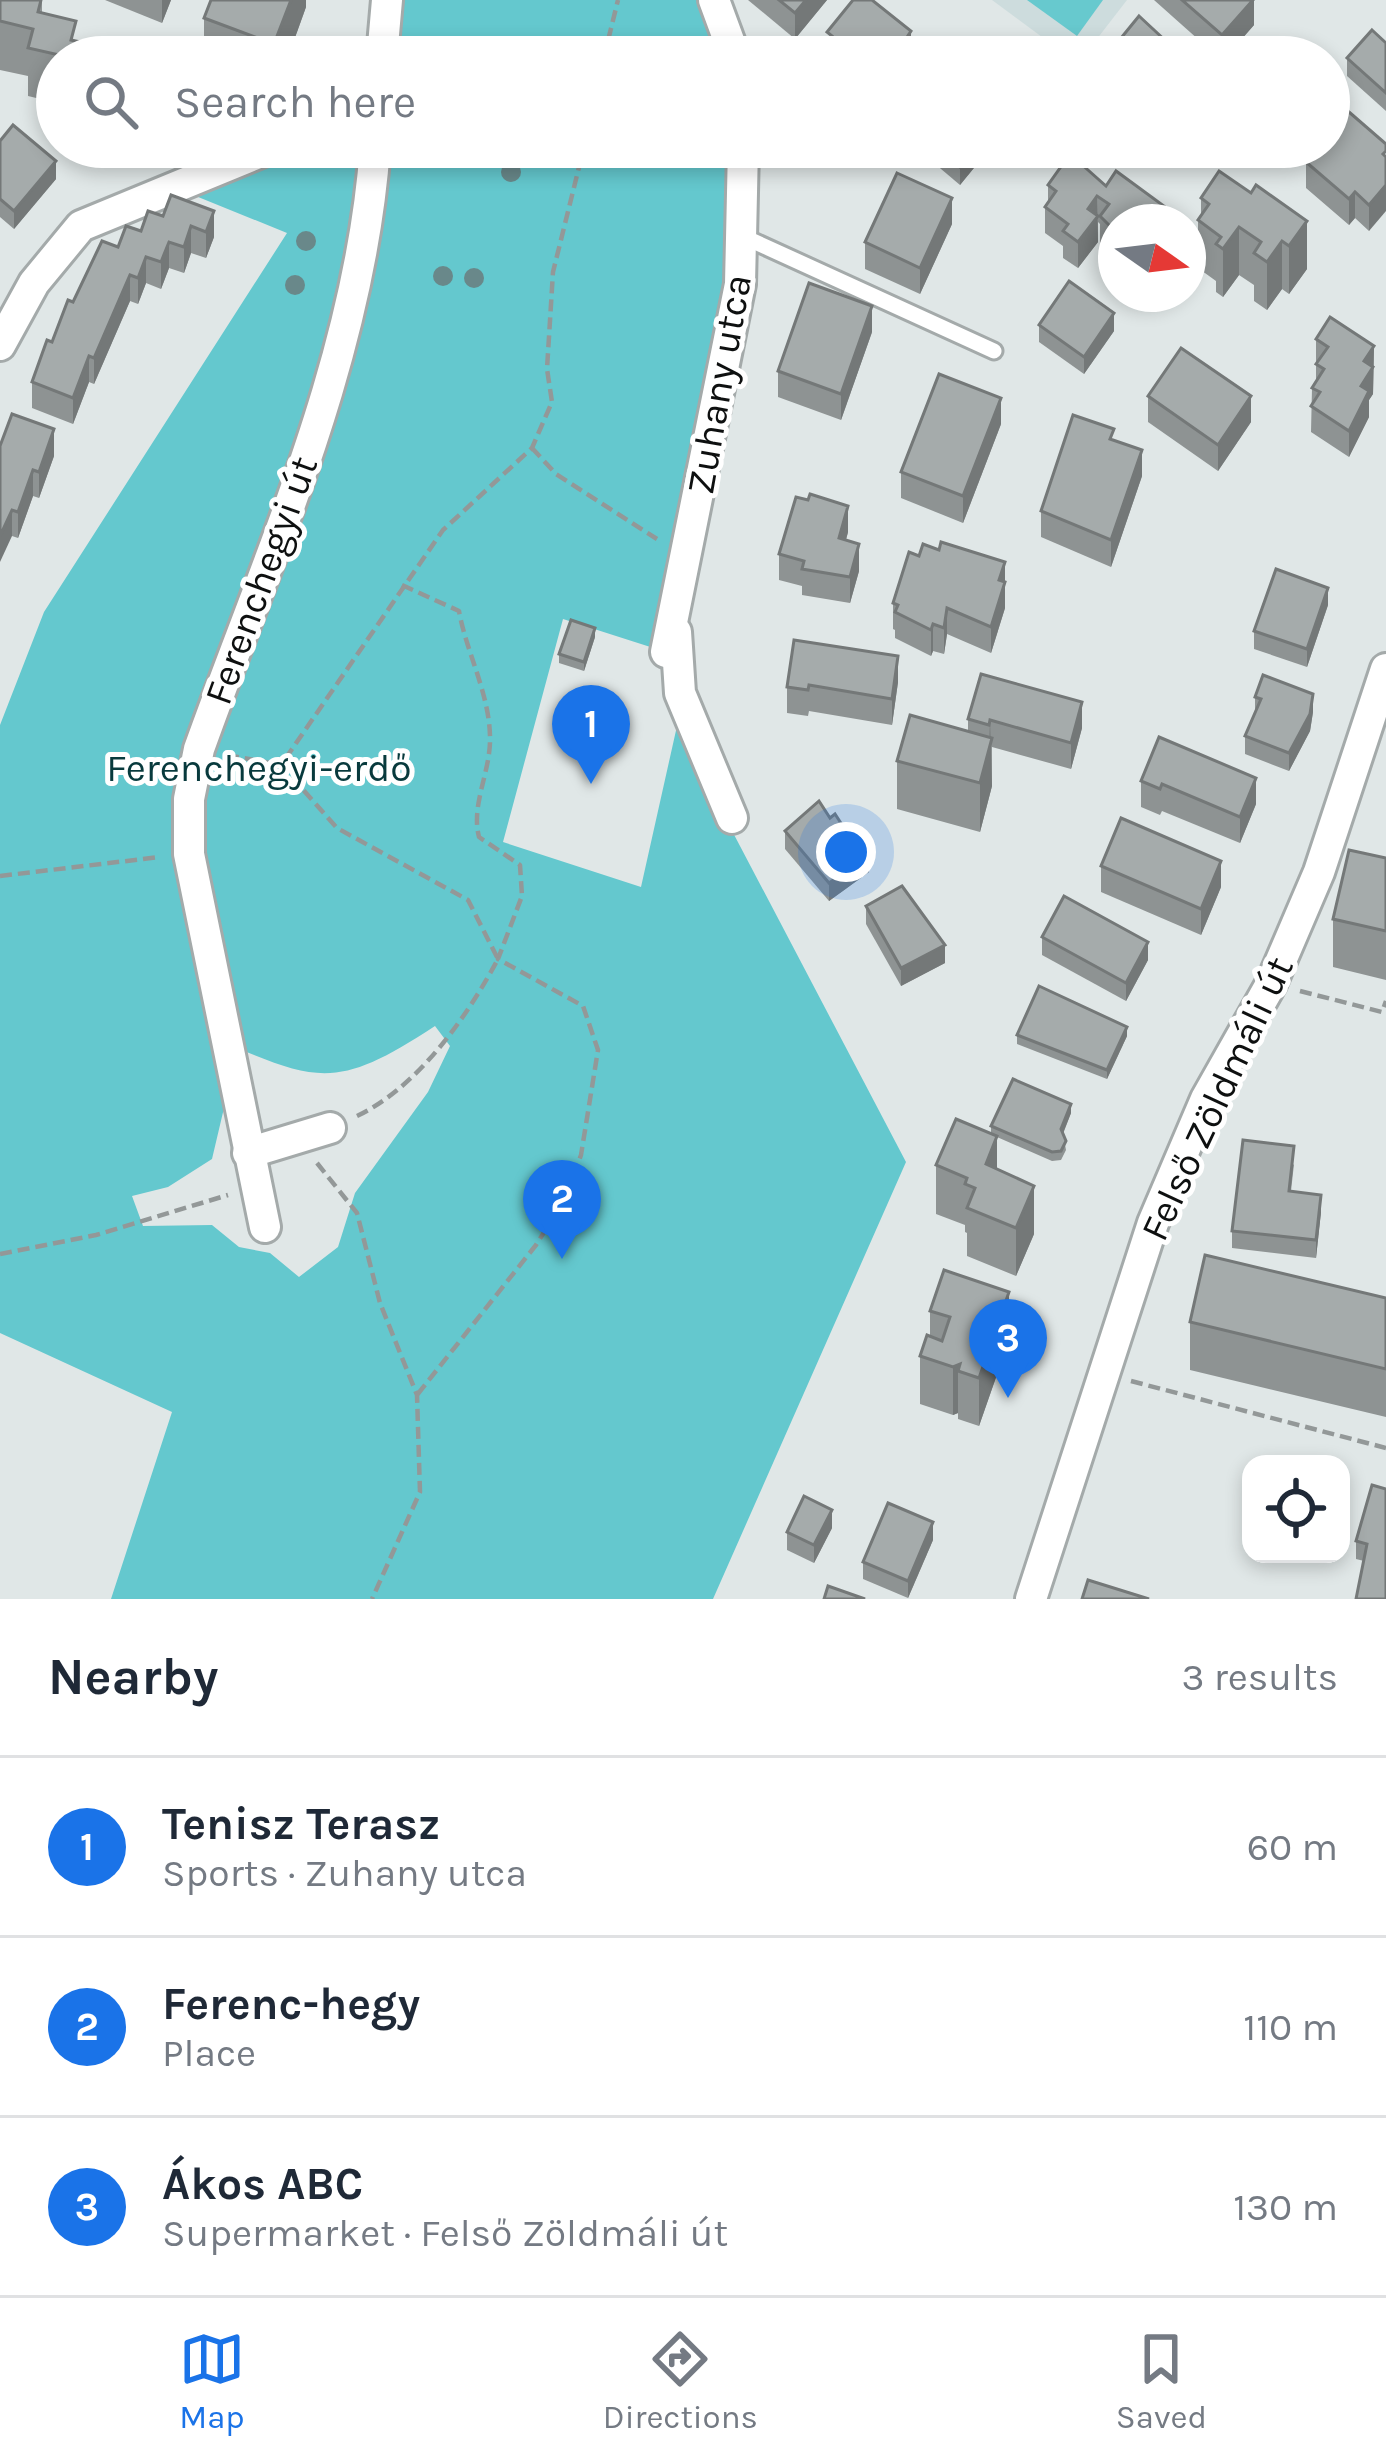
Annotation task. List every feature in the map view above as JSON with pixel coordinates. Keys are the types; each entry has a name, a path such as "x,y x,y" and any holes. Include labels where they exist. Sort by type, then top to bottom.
{"street":[{"path":"383,36 386,0"},
{"path":"714,0 727,36"},
{"path":"0,345 34,283 82,226 222,168"},
{"name":"Ferenchegyi út","path":"265,1227 189,854 189,799 199,749 346,336 370,224 374,168"},
{"name":"Zuhany utca","path":"666,652 740,284 743,168"},
{"name":"Zuhany utca","path":"676,620 680,693 732,818"},
{"name":"Felső Zöldmáli út","path":"1031,1599 1153,1222 1206,1099 1271,984 1319,872 1386,668"},
{"path":"248,1153 317,1132"}],"lane":[{"path":"742,236 994,351"}],"path":[{"path":"609,36 618,0"},
{"path":"281,765 443,530 532,448 552,402 547,369 553,272 579,168"},
{"path":"532,448 556,474 686,559"},
{"path":"371,1599 420,1492 417,1395 380,1303 357,1213 314,1160 317,1132 380,1105 461,1021 497,959 522,896 520,865 478,837 474,818 490,741 480,679 459,611 402,585"},
{"path":"199,749 281,765 337,828 468,900 497,959 584,1006 598,1050 581,1155 565,1198 536,1245 417,1395"},
{"path":"0,876 189,854"},
{"path":"1271,984 1382,1012 1386,1001"},
{"path":"0,1254 74,1241 256,1186"},
{"path":"1103,1372 1386,1448"}],"shaded area":[{"path":"992,0 1127,0 1099,36 1041,36"},
{"path":"1027,0 1103,0 1077,36"}],"green space":[{"path":"387,0 714,0 727,36 384,36"},
{"name":"Ferenchegyi-erdő","path":"223,168 744,168 666,652 563,619 503,842 641,887 677,726 906,1162 713,1599 111,1599 172,1412 0,1333 0,725 44,612 287,233 176,188","holes":["435,1026 450,1046 428,1092 355,1193 338,1247 299,1277 270,1253 239,1247 212,1225 143,1226 132,1196 168,1187 212,1159 224,1108 212,1037 277,1064 326,1073 373,1062"]}],"building":[{"path":"0,0 41,0 38,12 76,21 72,36 36,36 36,50 28,48 33,29 0,21"},
{"path":"211,0 291,0 277,36 252,36 204,18"},
{"path":"779,0 806,0 795,13"},
{"path":"853,0 872,0 911,31 908,36 832,36 827,32"},
{"path":"1182,0 1253,0 1222,35"},
{"path":"1139,16 1160,36 1123,36"},
{"path":"1372,30 1386,43 1386,93 1350,61"},
{"path":"1350,113 1386,144 1386,185 1369,205 1355,192 1349,199 1313,168 1350,168"},
{"path":"13,125 36,144 36,168 50,168 14,211 0,199 0,141"},
{"path":"1060,168 1086,168 1106,186 1116,171 1161,204 1109,204 1097,196 1088,209 1098,216 1078,242 1063,231 1068,224 1045,207 1056,191 1048,185"},
{"path":"1219,171 1251,193 1256,185 1307,221 1289,246 1282,241 1267,262 1254,253 1261,242 1239,227 1223,249 1216,244 1221,237 1206,226 1209,204 1201,198"},
{"path":"897,173 952,198 920,268 865,242"},
{"path":"171,195 214,211 206,232 191,226 184,247 169,242 161,262 146,257 138,278 130,275 73,398 32,382 47,340 52,342 68,300 73,302 102,241 118,247 126,226 141,231 148,211 163,216"},
{"path":"1069,281 1098,302 1098,312 1114,313 1084,357 1039,325"},
{"path":"809,283 872,306 841,394 778,371"},
{"path":"1330,317 1374,346 1364,361 1373,367 1361,386 1369,391 1349,431 1311,406 1320,392 1312,388 1324,369 1316,364 1328,347 1316,339"},
{"path":"1181,348 1251,396 1218,445 1148,396"},
{"path":"939,374 1001,398 963,496 901,472"},
{"path":"12,414 54,429 39,472 33,470 18,512 12,510 0,536 0,446"},
{"path":"1073,415 1114,429 1110,439 1142,450 1111,540 1041,511"},
{"path":"810,494 848,506 839,538 859,544 850,577 802,569 804,561 779,554 796,497 808,500"},
{"path":"941,542 1005,562 999,580 1005,582 991,627 947,608 944,628 933,624 931,630 895,612 898,605 893,603 909,552 919,556 923,544 939,550"},
{"path":"1276,569 1328,588 1307,649 1254,631"},
{"path":"571,620 595,628 584,662 559,654"},
{"path":"794,640 898,656 892,699 809,685 808,690 787,687"},
{"path":"981,674 1082,702 1071,743 990,720 989,725 968,719"},
{"path":"1263,675 1313,694 1310,714 1289,753 1245,736 1261,699 1255,697"},
{"path":"910,715 992,738 980,783 897,761"},
{"path":"1159,737 1256,778 1240,817 1162,784 1160,789 1141,781"},
{"path":"819,801 848,834 853,831 869,855 829,883 785,831"},
{"path":"1121,818 1221,861 1201,909 1101,866"},
{"path":"1349,850 1386,858 1386,931 1333,919"},
{"path":"902,886 945,945 901,968 866,906"},
{"path":"1064,896 1148,942 1126,983 1042,937"},
{"path":"1039,986 1127,1027 1107,1070 1017,1035"},
{"path":"1013,1079 1071,1104 1061,1129 1066,1141 1061,1151 1052,1152 991,1126"},
{"path":"956,1119 997,1136 986,1164 1034,1186 1016,1228 967,1208 975,1188 965,1184 967,1178 936,1165"},
{"path":"1243,1140 1294,1146 1289,1191 1321,1195 1316,1240 1232,1231"},
{"path":"1205,1255 1386,1298 1386,1369 1190,1322"},
{"path":"944,1270 1009,1292 979,1378 958,1371 960,1364 953,1367 920,1356 927,1335 942,1341 950,1317 930,1311"},
{"path":"1372,1485 1386,1489 1386,1599 1356,1599 1367,1544 1356,1541"},
{"path":"804,1496 832,1510 814,1545 787,1532"},
{"path":"888,1503 933,1522 908,1581 863,1562"},
{"path":"1088,1580 1149,1599 1082,1599"},
{"path":"828,1586 865,1599 824,1599"}],"place":[{"name":"Tenisz Terasz","path":"591,784"},
{"name":"Ferenc-hegy","path":"562,1259"},
{"name":"Ákos ABC","path":"1008,1398"}]}
